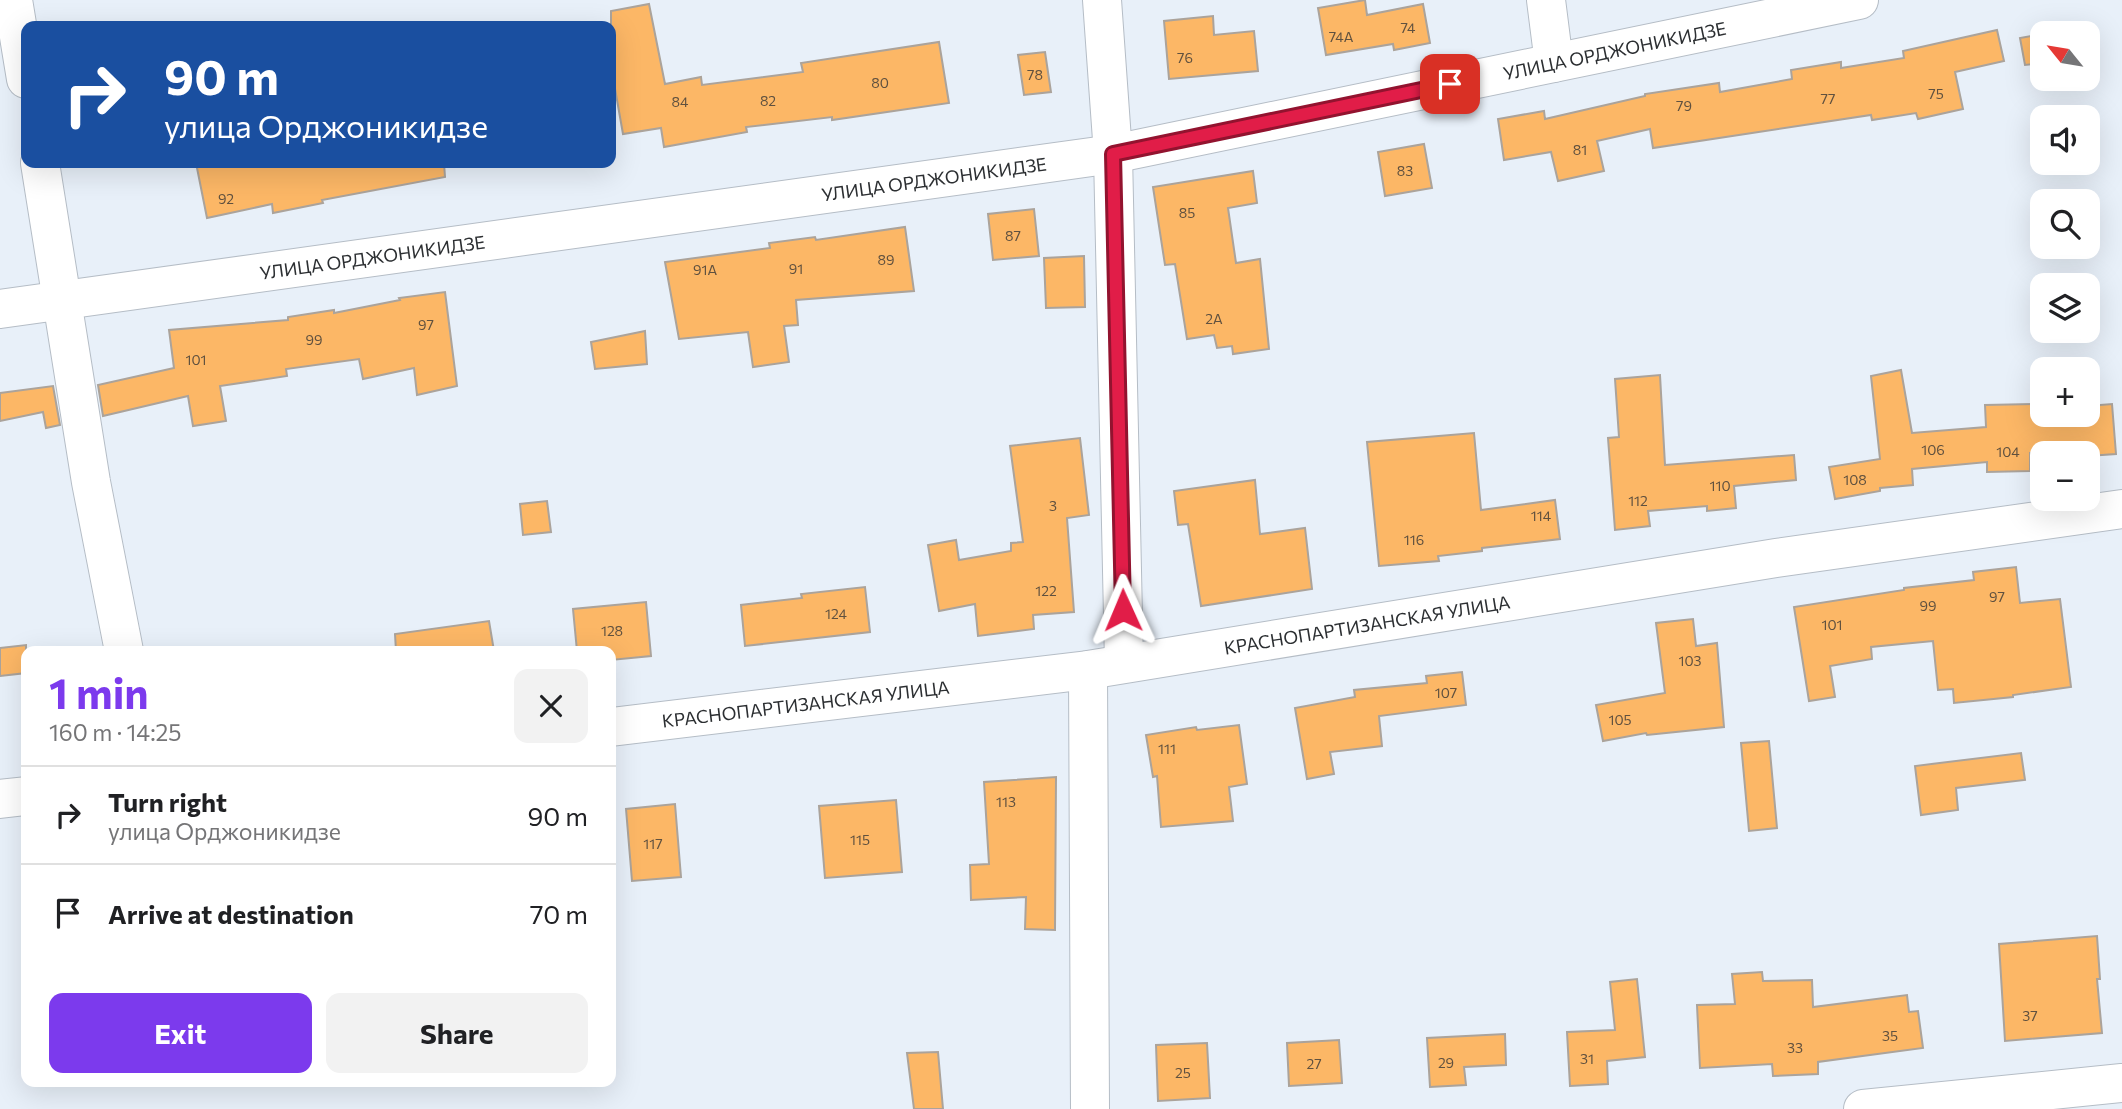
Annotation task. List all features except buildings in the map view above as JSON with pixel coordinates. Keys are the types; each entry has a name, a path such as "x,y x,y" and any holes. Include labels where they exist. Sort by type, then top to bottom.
{"street":[{"path":"13,0 21,49"},
{"path":"1090,1109 1106,667 1113,154 1102,0"},
{"path":"1546,0 1554,63"},
{"name":"УЛИЦА ОРДЖОНИКИДЗЕ","path":"0,309 1113,154 1859,0"},
{"path":"41,168 91,482 123,646"},
{"name":"КРАСНОПАРТИЗАНСКАЯ УЛИЦА","path":"616,726 1106,667 1776,558 2122,509"},
{"path":"0,799 21,797"},
{"path":"1863,1109 2122,1083"}],"route":[{"path":"1123,610 1113,154 1450,84"}]}
